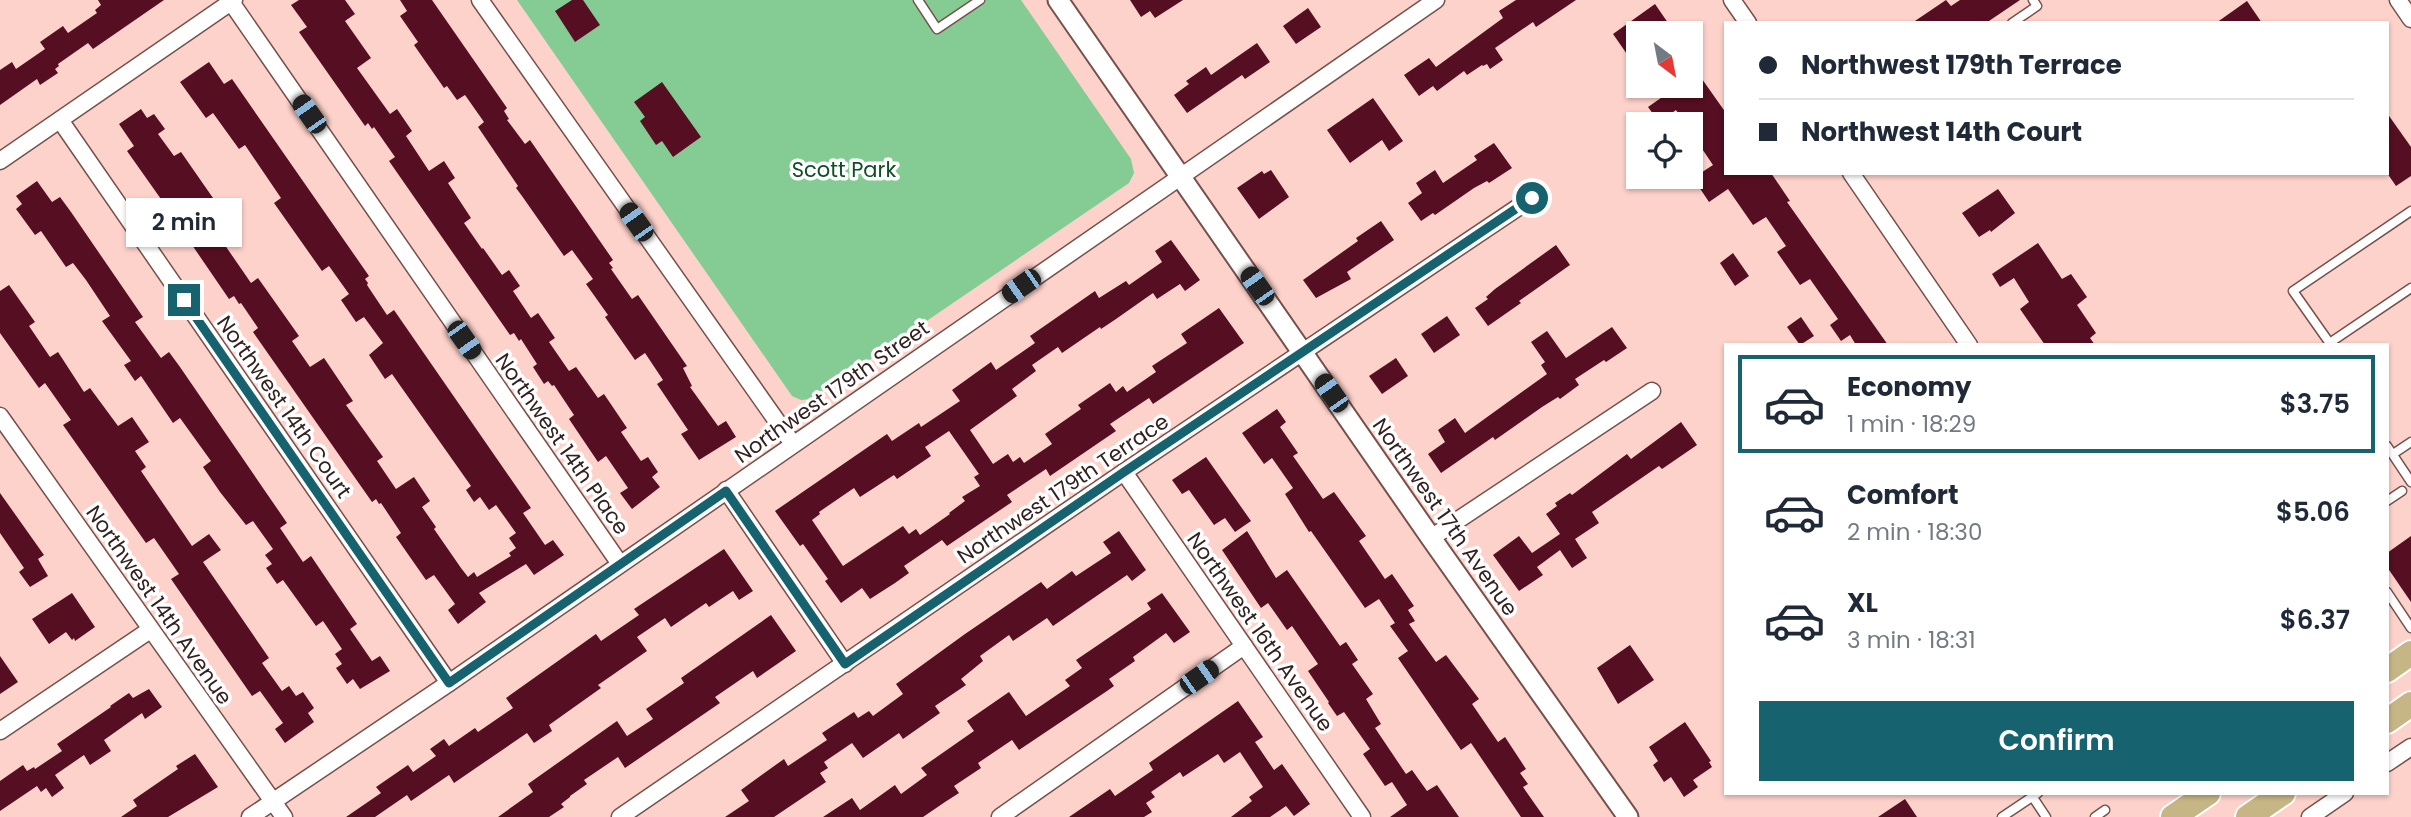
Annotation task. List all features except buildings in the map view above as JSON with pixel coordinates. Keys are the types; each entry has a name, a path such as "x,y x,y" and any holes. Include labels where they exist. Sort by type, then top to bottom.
{"main road":[{"path":"2389,669 2411,653"},
{"path":"2389,720 2411,704"},
{"path":"2172,817 2205,795"},
{"path":"2232,817 2248,795"},
{"path":"2248,817 2280,795"}],"street":[{"path":"480,0 793,444"},
{"name":"Northwest 17th Avenue","path":"1058,0 1628,817"},
{"name":"Northwest 179th Street","path":"250,817 449,683 1437,0"},
{"path":"1732,0 1747,21"},
{"path":"2398,0 2411,19"},
{"path":"0,162 233,1"},
{"name":"Northwest 14th Place","path":"233,1 620,564"},
{"name":"Northwest 14th Court","path":"60,120 449,683"},
{"path":"1852,175 1968,343"},
{"name":"Northwest 179th Terrace","path":"620,817 1124,472 1532,198"},
{"path":"1432,538 1652,391"},
{"name":"Northwest 14th Avenue","path":"0,416 284,817"},
{"name":"Northwest 16th Avenue","path":"1124,472 1362,817"},
{"path":"726,491 845,664"},
{"path":"0,731 150,630"},
{"path":"1000,817 1244,646"},
{"path":"2389,763 2411,747"},
{"path":"2310,817 2342,795"}],"lane":[{"path":"918,0 937,29 980,0"},
{"path":"2015,21 2037,6 2033,0"},
{"path":"2411,211 2293,291 2331,343 2411,288"},
{"path":"2393,454 2411,442"},
{"path":"2389,449 2411,482"},
{"path":"2389,500 2402,491"},
{"path":"2389,595 2411,628"},
{"path":"2002,817 2035,795 2046,817"},
{"path":"2095,817 2105,810"}],"green space":[{"name":"Scott Park","path":"517,0 1021,0 1131,159 1134,173 1129,183 812,399 801,400 792,396"}],"route":[{"path":"184,300 449,683 726,491 845,664 1124,472 1532,198"}]}
